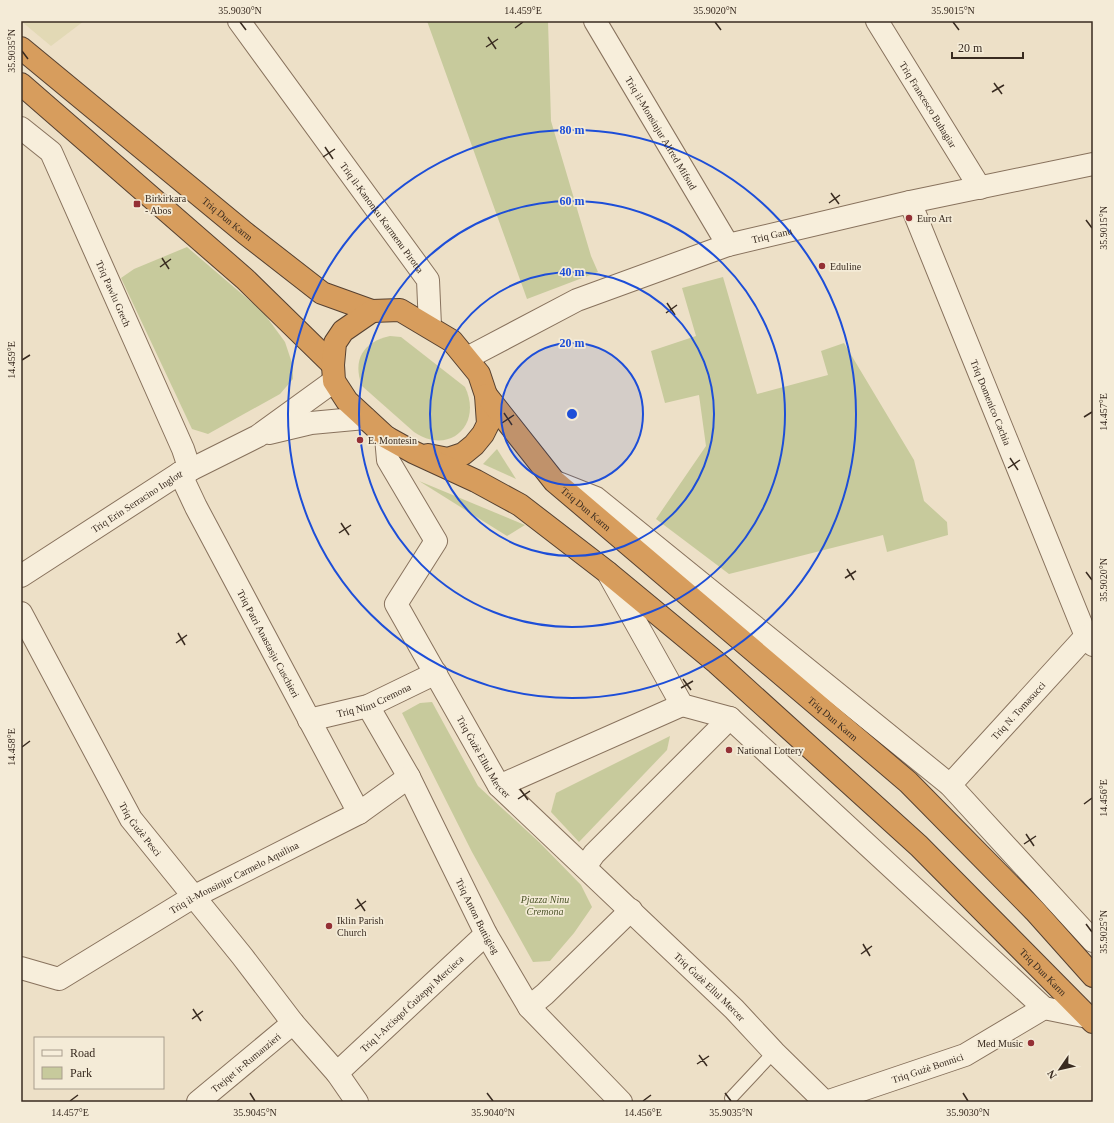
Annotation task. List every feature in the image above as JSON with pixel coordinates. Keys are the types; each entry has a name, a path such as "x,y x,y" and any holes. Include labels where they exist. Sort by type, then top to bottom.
{"highway":[{"name":"Triq Dun Karm","path":"21,48 244,233 322,293 372,311 400,310 430,326 452,341 479,374 486,395 488,424 478,440 463,454 448,459 413,452"},
{"name":"Triq Dun Karm","path":"21,84 245,279 334,373 347,401 386,437 413,452 476,481 520,505 607,572 717,662 919,846 1091,1020"},
{"path":"334,373 335,343 342,331 372,311"},
{"name":"Triq Dun Karm","path":"486,395 554,481 908,782 1035,911 1093,976"}],"street":[{"name":"Triq il-Kanonku Karmenu Pirotta","path":"239,21 428,280 430,326"},
{"name":"Triq il-Monsinjur Alfred Mifsud","path":"595,21 728,245"},
{"name":"Triq Francesco Buhagiar","path":"877,21 980,188"},
{"name":"Triq Pawlu Grech","path":"21,128 52,152 183,449 185,472"},
{"name":"Triq Ganu","path":"467,358 577,300 728,245 910,202 1093,164"},
{"name":"Triq Domenico Cachia","path":"910,202 1090,640"},
{"name":"Triq Erin Serracino Inglott","path":"258,436 334,373"},
{"name":"Triq Erin Serracino Inglott","path":"21,576 185,472 258,436 311,423 365,418"},
{"name":"Triq Ġużè Ellul Mercer","path":"386,437 388,460 436,541 396,604 499,786 734,1009 774,1052 825,1102"},
{"name":"Triq Patri Anastasju Cuschieri","path":"185,472 309,720 359,813"},
{"name":"Triq Dun Karm","path":"554,481 596,498 950,785 1093,941"},
{"name":"Triq Dun Karm","path":"607,572 682,705"},
{"name":"Triq Ġużè Pesci","path":"21,613 131,819 293,1023 337,1073 357,1102"},
{"name":"Triq N. Tomasucci","path":"950,785 1090,640"},
{"name":"Triq Ninu Cremona","path":"309,720 368,706 436,673"},
{"path":"499,786 682,705 730,718 858,834 1044,1008"},
{"name":"Triq Anton Buttigieg","path":"368,706 409,777 486,934 529,1007 622,1102"},
{"path":"586,867 594,854 730,718"},
{"name":"Triq il-Monsinjur Carmelo Aquilina","path":"21,968 59,979 193,897 359,813 409,777"},
{"path":"529,1007 545,994 631,910"},
{"name":"Triq l-Arċisqof Ġużeppi Mercieca","path":"337,1073 486,934"},
{"name":"Triq Dun Karm","path":"1044,1008 1091,1020"},
{"name":"Triq Gużè Bonnici","path":"825,1102 965,1055 1044,1008"},
{"name":"Trejqet ir-Rumanzieri","path":"198,1102 293,1023"}],"lane":[{"path":"731,1098 774,1052"}],"shaded area":[{"path":"21,21 84,21 51,46"}],"green space":[{"path":"427,21 548,21 551,121 591,256 598,272 527,299"},
{"path":"187,247 263,312 285,342 293,366 293,379 280,394 208,434 192,429 121,278 134,269"},
{"path":"723,277 757,394 828,375 821,351 844,343 914,460 924,501 947,522 948,535 887,552 883,535 729,574 656,519 706,446 699,395 665,403 651,351 696,336 682,288"},
{"path":"390,336 401,337 465,387 469,401 470,413 466,424 459,433 450,438 439,440 427,439 414,432 362,386 358,368 359,360 362,354 373,343"},
{"path":"497,449 516,479 483,464"},
{"path":"419,481 525,525 507,536"},
{"name":"Pjazza Ninu Cremona","path":"432,702 478,786 539,842 581,885 592,907 574,933 550,961 533,962 472,852 402,713 420,703"},
{"path":"670,736 667,750 579,842 551,812 556,793"}],"place":[{"name":"Birkirkara - Abos","path":"137,204"},
{"name":"Euro Art","path":"909,218"},
{"name":"Eduline","path":"822,266"},
{"name":"E. Montesin","path":"360,440"},
{"name":"National Lottery","path":"729,750"},
{"name":"Iklin Parish Church","path":"329,926"},
{"name":"Med Music","path":"1031,1043"}]}
